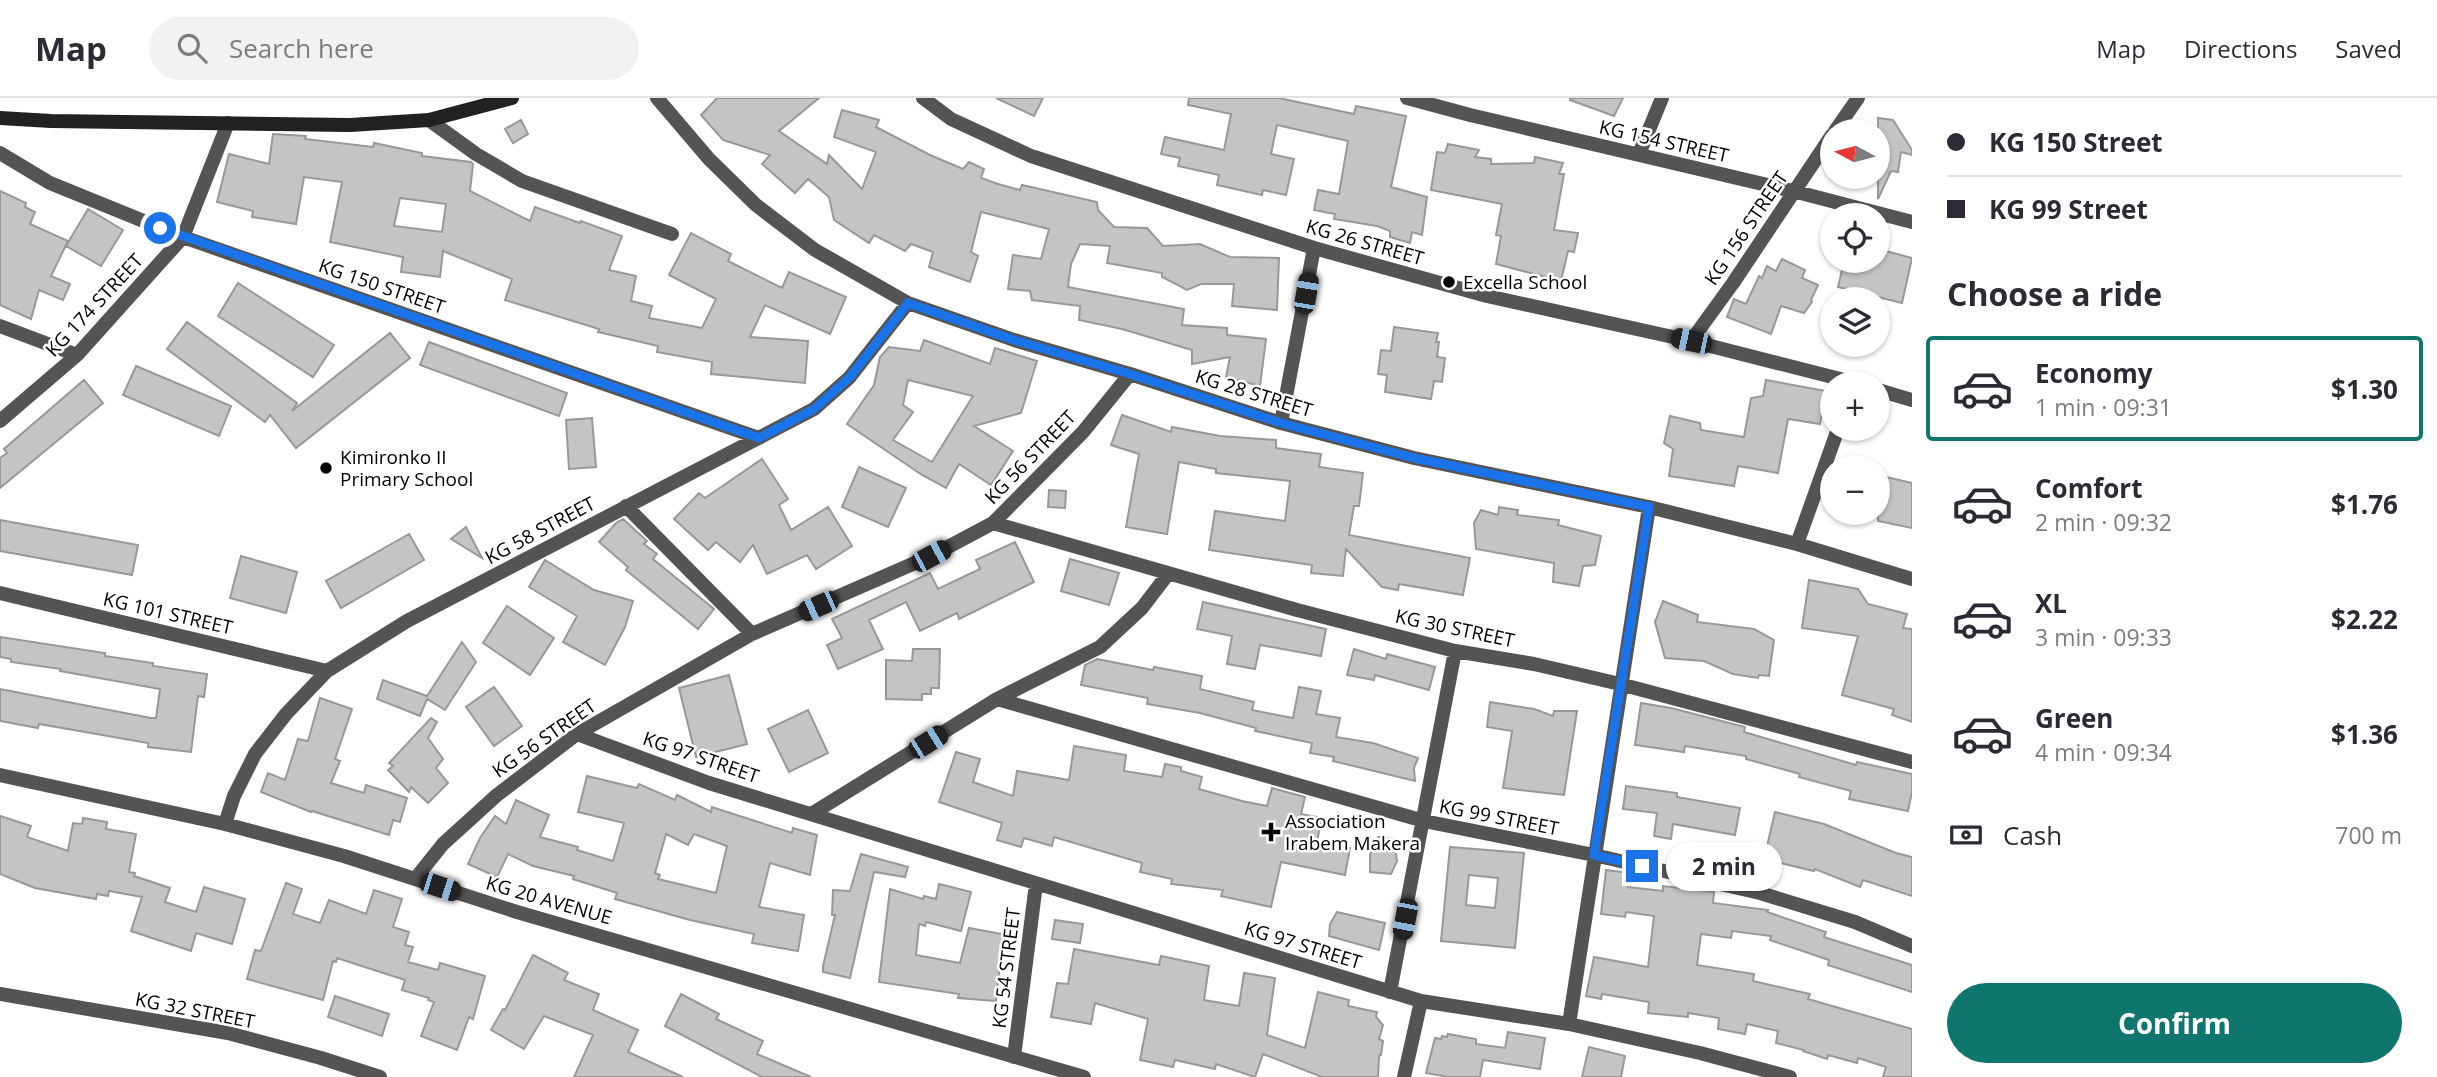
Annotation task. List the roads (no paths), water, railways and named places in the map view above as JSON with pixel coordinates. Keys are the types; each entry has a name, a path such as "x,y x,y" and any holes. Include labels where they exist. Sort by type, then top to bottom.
{"street":[{"path":"0,118 350,125 429,120 512,98"},
{"name":"KG 28 STREET","path":"657,98 709,159 755,205 815,250 908,303 1014,340 1281,423 1414,458 1649,507 1797,544 1912,579"},
{"name":"KG 26 STREET","path":"923,98 951,119 1031,156 1314,248 1487,296 1691,341 1820,374"},
{"name":"KG 154 STREET","path":"1407,98 1912,222"},
{"path":"1639,154 1662,98"},
{"name":"KG 156 STREET","path":"1844,119 1858,98"},
{"path":"429,120 476,155 522,181 672,234"},
{"name":"KG 174 STREET","path":"0,421 77,355 183,237 228,123"},
{"name":"KG 150 STREET","path":"0,153 50,183 183,237 759,438"},
{"name":"KG 156 STREET","path":"1691,341 1820,153"},
{"path":"1281,423 1314,248"},
{"name":"KG 58 STREET","path":"225,824 234,796 255,754 286,714 327,671 407,621 814,409 849,378 908,303"},
{"path":"0,326 77,355"},
{"name":"KG 56 STREET","path":"415,879 443,844 497,794 577,734 752,634 931,556 993,523 1083,432 1130,374"},
{"path":"1890,394 1912,400"},
{"path":"1797,544 1834,441"},
{"path":"625,506 752,634"},
{"path":"1569,1024 1649,507"},
{"name":"KG 30 STREET","path":"993,523 1168,574 1455,651 1534,664 1620,684 1912,762"},
{"path":"813,813 997,699 1100,647 1142,608 1168,574"},
{"name":"KG 101 STREET","path":"0,593 327,671"},
{"path":"1390,992 1455,651"},
{"name":"KG 99 STREET","path":"997,699 1424,821 1594,855 1760,893 1855,922 1912,946"},
{"name":"KG 97 STREET","path":"577,734 709,783 1421,1001 1569,1024 1700,1053 1790,1077"},
{"name":"KG 20 AVENUE","path":"0,775 225,824 344,856 517,912 1084,1077"},
{"name":"KG 54 STREET","path":"1014,1057 1036,884"},
{"name":"KG 32 STREET","path":"0,994 228,1033 380,1077"},
{"path":"1404,1077 1421,1001"}],"place":[{"name":"Excella School","path":"1449,282"},
{"name":"Kimironko II Primary School","path":"326,468"},
{"name":"Association Irabem Makera","path":"1271,832"}]}
